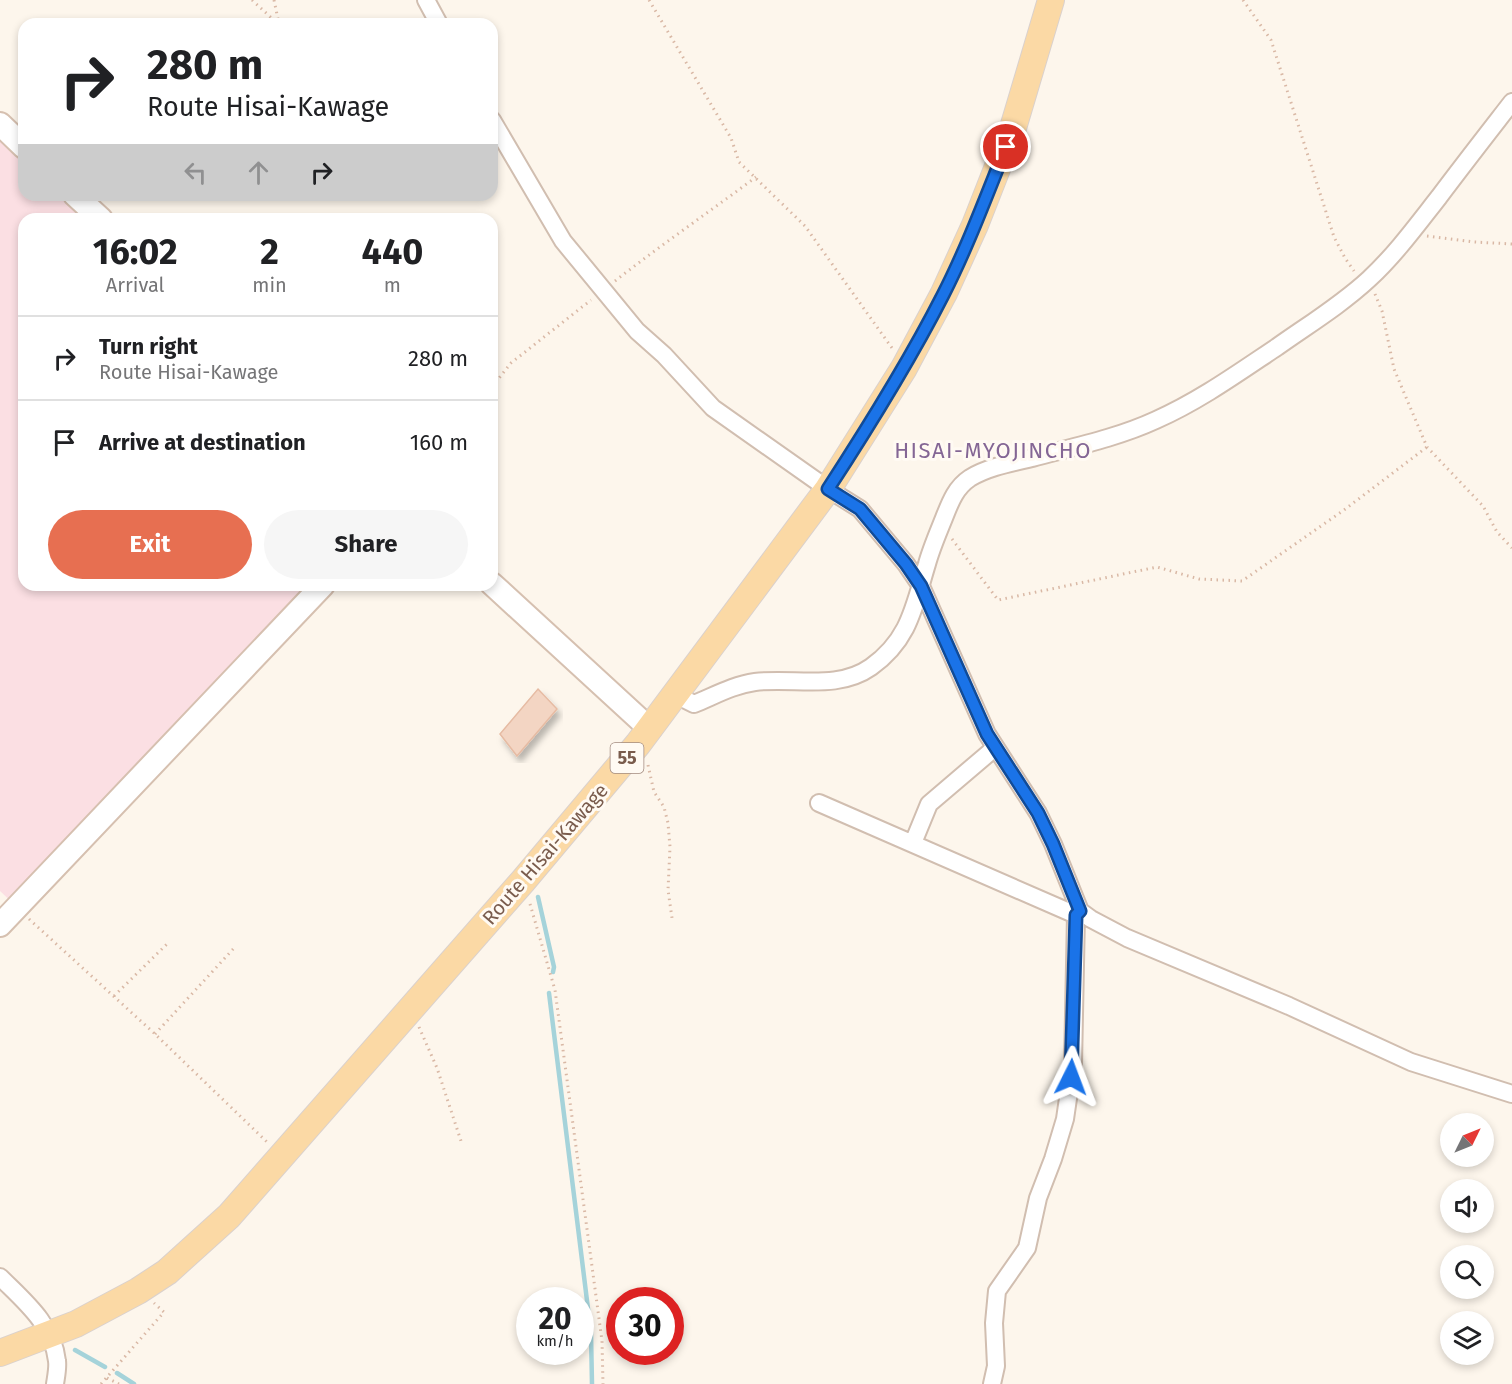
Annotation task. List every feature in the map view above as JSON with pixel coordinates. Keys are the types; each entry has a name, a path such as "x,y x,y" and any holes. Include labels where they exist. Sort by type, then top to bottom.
{"main road":[{"name":"Route Hisai-Kawage","path":"0,1353 50,1335 99,1313 167,1272 200,1244 229,1216 411,1009 644,737 828,489 904,368 944,293 979,214 1013,128 1051,0"}],"street":[{"path":"426,0 436,18"},
{"path":"676,695 694,704 734,687 751,683 814,682 853,677 874,665 898,639 915,609 941,524 960,486 974,476 1003,465 1112,437 1156,420 1198,398 1330,311 1366,281 1411,234 1512,102"},
{"path":"0,124 18,141"},
{"path":"498,130 563,241 637,331 664,355 713,408 860,509 906,564 921,586 987,734 1038,813 1053,844 1078,913 1073,1065 1065,1119 1038,1198 1027,1248 997,1291 994,1323 996,1366 992,1384"},
{"path":"82,201 94,213"},
{"path":"498,590 644,737"},
{"path":"0,925 316,591"},
{"path":"913,843 929,804 990,752 994,746"},
{"path":"819,802 1078,913 1127,938 1289,1006 1411,1062 1512,1094"},
{"path":"0,1277 36,1312 50,1335 57,1361 55,1384"}],"path":[{"path":"252,0 272,18"},
{"path":"274,0 277,18"},
{"path":"649,0 731,138 739,162 805,226 879,328 904,368"},
{"path":"1243,0 1271,40 1334,237 1345,258 1366,281 1383,311 1394,369 1427,447 1483,506 1497,532 1512,548"},
{"path":"498,379 511,363 604,289 655,249 698,221 756,177"},
{"path":"1411,234 1512,244"},
{"path":"941,524 998,600 1157,567 1199,579 1242,581 1344,510 1427,447"},
{"path":"644,737 654,792 664,807 668,823 670,847 668,890 672,918"},
{"path":"523,881 555,990 602,1341 603,1384"},
{"path":"17,907 155,1034 282,1156"},
{"path":"114,996 168,943"},
{"path":"155,1034 235,946"},
{"path":"411,1009 437,1068 461,1141"},
{"path":"101,1384 164,1312 138,1291"},
{"path":"107,1378 118,1384"}],"shaded area":[{"path":"0,124 18,141 18,201 82,201 94,213 18,213 18,591 317,591 17,907 0,891"}],"building":[{"path":"538,689 557,709 517,756 500,734"}],"waterway":[{"path":"538,897 554,967 553,972"},
{"path":"549,993 591,1333 592,1384"},
{"path":"75,1350 105,1367"},
{"path":"117,1373 134,1384"}],"district":[{"name":"HISAI-MYOJINCHO","path":"993,450"}],"route":[{"path":"1006,147 975,225 944,293 904,368 828,489 860,509 906,564 921,586 987,734 1038,813 1053,844 1080,911 1076,915 1071,1077"}]}
